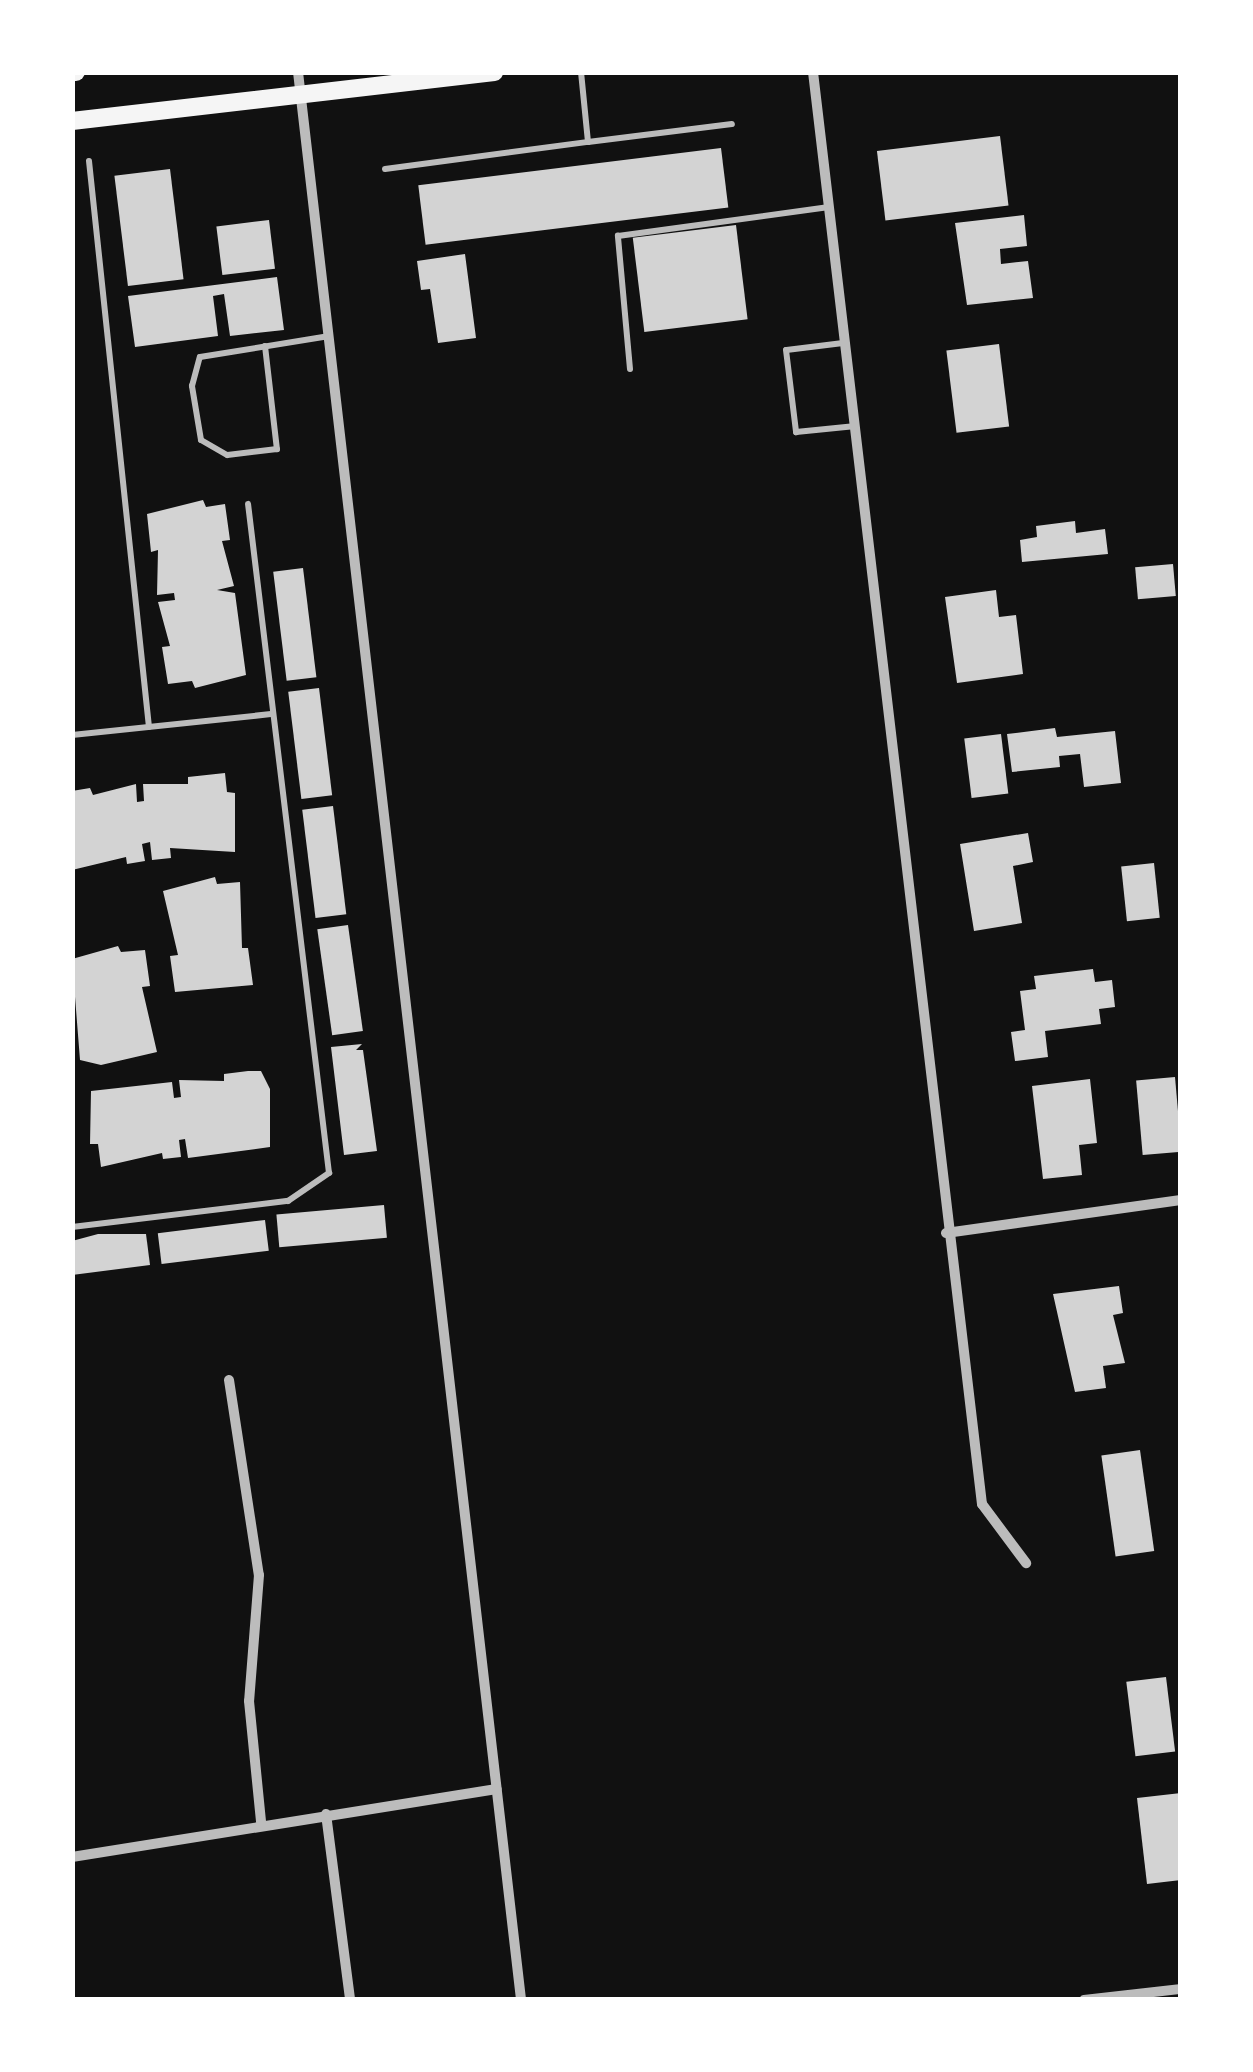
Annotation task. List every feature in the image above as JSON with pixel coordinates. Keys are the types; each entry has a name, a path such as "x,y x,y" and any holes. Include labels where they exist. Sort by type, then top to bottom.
{"main road":[{"path":"72,121 494,72"}],"street":[{"path":"298,72 521,2000"},
{"path":"813,72 946,1233 982,1504 1026,1563"},
{"path":"946,1233 1181,1200"},
{"path":"229,1380 259,1575 249,1701 260,1822"},
{"path":"72,1857 260,1822 497,1789"},
{"path":"326,1814 350,2000"},
{"path":"1084,2000 1181,1989"}],"lane":[{"path":"581,72 588,142"},
{"path":"385,169 732,124"},
{"path":"89,161 149,727"},
{"path":"630,368 618,236 830,207"},
{"path":"265,346 277,449 227,455 201,440 192,386 200,357 265,346 329,336"},
{"path":"846,342 786,350 796,432 856,426"},
{"path":"72,1227 288,1201 328,1173 248,503"},
{"path":"72,735 271,714"}],"building":[{"path":"1000,136 1009,205 885,221 877,151"},
{"path":"721,148 728,208 426,245 418,185"},
{"path":"170,169 184,279 128,286 114,176"},
{"path":"1024,215 1027,246 1000,249 1001,264 1028,261 1033,298 967,305 955,223"},
{"path":"269,220 275,269 222,275 216,226"},
{"path":"736,225 748,319 644,332 633,238"},
{"path":"465,254 476,338 438,343 430,289 421,290 417,261"},
{"path":"277,277 284,330 230,336 224,294 213,296 218,336 135,347 128,296"},
{"path":"999,344 1009,426 957,433 946,350"},
{"path":"203,500 206,507 225,504 230,540 222,541 234,586 217,590 235,593 246,675 195,688 192,681 168,684 162,647 170,646 158,602 175,600 174,593 157,595 158,550 151,552 147,514"},
{"path":"1075,521 1076,533 1105,529 1108,554 1022,562 1020,540 1037,537 1036,526"},
{"path":"1173,564 1176,596 1138,599 1135,567"},
{"path":"303,568 316,677 287,681 273,572"},
{"path":"996,590 999,617 1016,615 1023,674 957,683 945,597"},
{"path":"319,688 332,795 301,799 288,692"},
{"path":"1055,728 1057,737 1115,731 1121,783 1084,787 1080,754 1059,756 1060,767 1012,772 1007,734"},
{"path":"1001,734 1008,794 972,798 964,739"},
{"path":"225,773 227,792 235,793 235,852 170,848 171,858 152,860 150,842 142,844 145,861 127,864 126,857 72,870 72,791 90,788 93,795 136,784 137,802 144,801 143,784 188,784 188,777"},
{"path":"333,806 346,914 316,918 302,810"},
{"path":"1028,833 1033,862 1013,866 1022,923 974,931 960,844"},
{"path":"1154,863 1160,918 1127,921 1121,866"},
{"path":"215,877 217,884 240,882 242,948 248,948 253,985 175,992 170,956 178,955 163,891"},
{"path":"348,925 363,1031 332,1035 317,929"},
{"path":"118,946 121,952 145,950 150,986 142,987 157,1052 101,1065 80,1060 72,959"},
{"path":"1093,969 1095,982 1112,980 1115,1007 1099,1009 1101,1024 1045,1031 1048,1057 1015,1061 1011,1032 1025,1030 1020,991 1036,989 1034,976"},
{"path":"362,1044 356,1050 363,1050 377,1151 344,1155 331,1047"},
{"path":"261,1071 270,1089 270,1147 188,1158 185,1139 179,1140 181,1157 163,1159 162,1153 101,1167 98,1144 90,1144 91,1091 172,1082 174,1098 181,1097 179,1080 224,1081 224,1074"},
{"path":"1175,1077 1181,1152 1143,1155 1136,1080"},
{"path":"1090,1079 1097,1143 1079,1145 1082,1175 1043,1179 1032,1086"},
{"path":"384,1205 387,1238 279,1247 276,1214"},
{"path":"265,1220 269,1251 162,1264 158,1233"},
{"path":"98,1234 146,1234 150,1265 72,1275 72,1241"},
{"path":"1119,1286 1123,1313 1113,1315 1125,1363 1103,1366 1106,1388 1075,1392 1053,1294"},
{"path":"1140,1450 1154,1551 1116,1556 1101,1455"},
{"path":"1166,1677 1175,1751 1135,1756 1126,1682"},
{"path":"1181,1793 1181,1880 1147,1884 1137,1798"}]}
